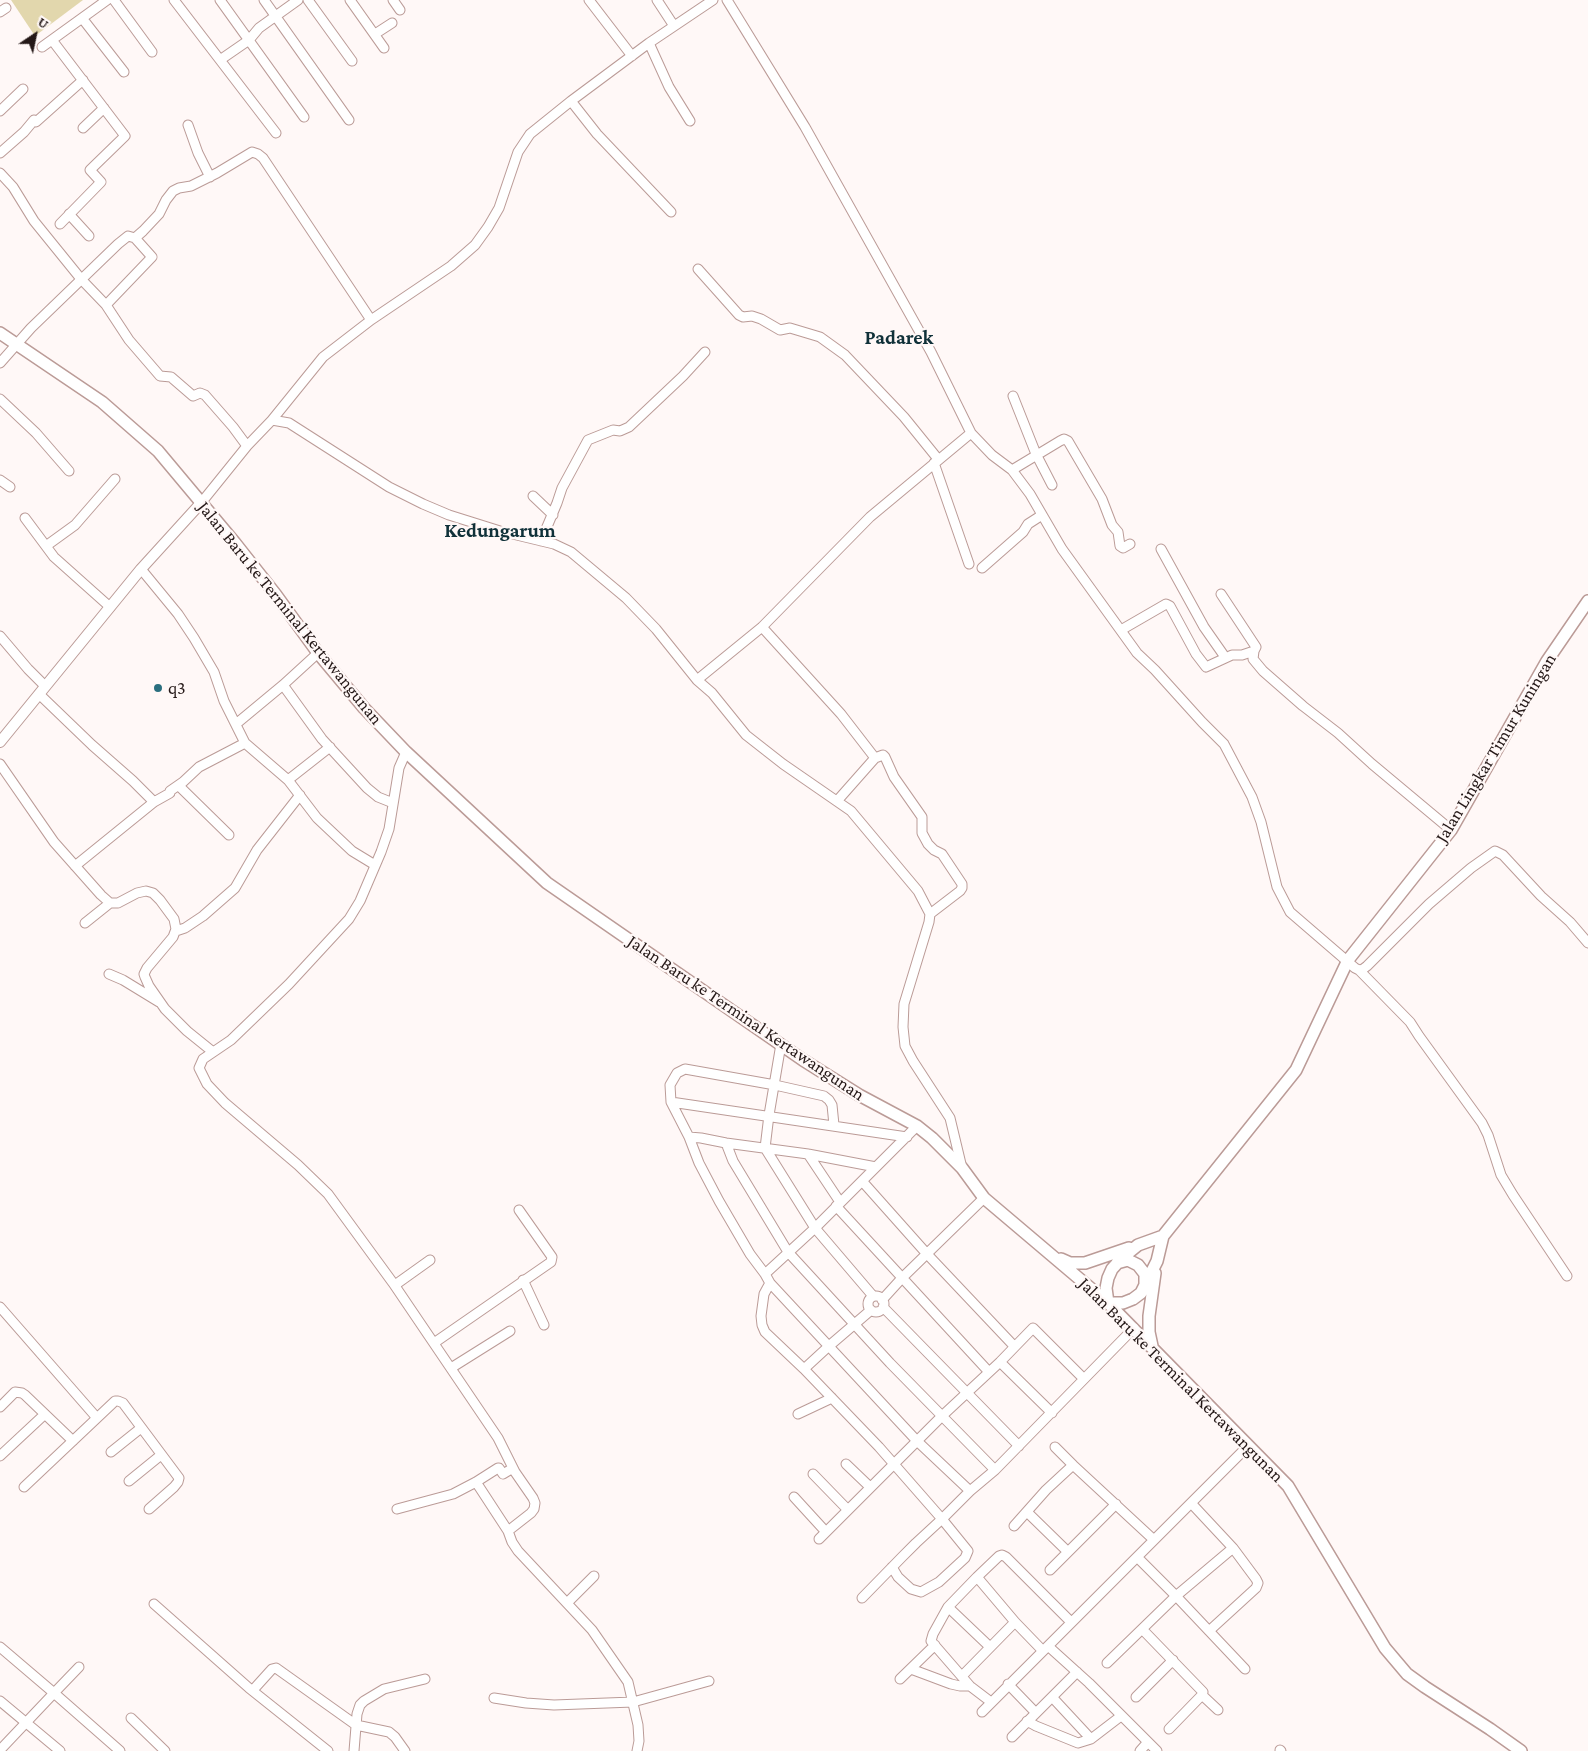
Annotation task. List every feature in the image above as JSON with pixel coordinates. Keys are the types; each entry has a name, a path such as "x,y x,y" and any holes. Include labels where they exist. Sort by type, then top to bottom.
{"main road":[{"name":"Jalan Baru ke Terminal Kertawangunan","path":"0,333 102,402 158,451 276,595 318,653 364,708 406,752 547,883 803,1060 859,1095 917,1126 932,1138 962,1168 984,1198 1108,1303 1288,1486 1385,1648 1407,1674 1425,1688 1521,1751"},
{"name":"Jalan Lingkar Timur Kuningan","path":"1108,1303 1123,1303 1133,1299 1141,1292 1157,1261 1162,1236 1296,1070 1348,960 1451,830 1547,661 1588,601"},
{"path":"1054,1257 1070,1263 1085,1263 1162,1236"},
{"path":"1108,1303 1106,1288 1112,1269 1138,1245"},
{"path":"1117,1263 1128,1260 1138,1265 1144,1274 1145,1285"},
{"path":"1152,1346 1149,1332 1149,1316 1157,1261"}],"street":[{"path":"42,47 107,0"},
{"path":"114,0 152,52"},
{"path":"174,0 276,133"},
{"path":"220,0 304,117"},
{"path":"264,0 349,120"},
{"path":"220,60 249,40 259,28 298,0"},
{"path":"308,0 352,61"},
{"path":"350,0 384,48"},
{"path":"394,0 400,10"},
{"path":"589,0 632,56"},
{"path":"657,0 674,26"},
{"path":"0,742 141,569 201,503 323,357 371,320 451,266 476,244 499,208 518,152 530,134 649,43 713,0"},
{"path":"726,0 814,144 931,352 971,433 992,455 1012,470 1030,494 1062,549 1137,653 1156,670 1224,744 1252,797 1277,887 1290,912 1359,970 1410,1022 1482,1124 1488,1135 1501,1175 1567,1276"},
{"path":"82,18 124,72"},
{"path":"375,34 392,23"},
{"path":"52,40 125,136 90,170 101,182 60,224"},
{"path":"649,43 669,87 690,121"},
{"path":"0,153 83,80"},
{"path":"0,111 23,89"},
{"path":"571,101 597,134 671,212"},
{"path":"83,128 104,108"},
{"path":"188,125 198,153 210,177"},
{"path":"135,238 159,214 173,191 210,177 252,152 258,154 263,158 371,320"},
{"path":"0,173 12,187 34,221 81,279 106,305 129,340 160,376 169,376 193,396 200,393 205,395 247,446"},
{"path":"69,214 89,236"},
{"path":"0,363 16,344 81,279 128,236 135,238 152,257 106,305"},
{"path":"698,269 739,315 761,319 780,330 790,328 820,337 845,355 904,417 936,461 969,564"},
{"path":"542,541 562,488 588,440 613,430 620,432 629,427 690,369 704,352"},
{"path":"1013,396 1036,454 1052,485"},
{"path":"0,399 36,433 70,471"},
{"path":"272,420 289,423 389,487 449,516 542,541 571,552 626,598 656,629 697,680 712,693 746,735 783,764 851,811 918,891 930,914 904,1004 903,1026 905,1046 950,1118 962,1168"},
{"path":"697,680 762,627 870,517 971,433"},
{"path":"1012,470 1060,441 1068,441 1102,499 1112,525 1118,532 1117,537 1120,546 1123,548 1130,544"},
{"path":"46,546 75,525 115,478"},
{"path":"0,480 10,487"},
{"path":"533,496 553,515"},
{"path":"982,568 1023,532 1028,524 1042,516"},
{"path":"25,518 54,556 110,607"},
{"path":"1162,549 1204,628 1225,657"},
{"path":"141,569 178,614 194,638 214,672 224,701 245,743 288,780 317,818 352,851 375,865"},
{"path":"1221,594 1256,647 1253,659 1263,671 1302,706 1338,733 1451,830"},
{"path":"1121,630 1166,604 1170,606 1196,654 1206,667 1232,654 1242,655 1254,651"},
{"path":"762,627 841,714 874,758"},
{"path":"0,636 28,669 42,690 92,745 133,780 154,802"},
{"path":"236,724 318,653"},
{"path":"283,685 330,747 367,788 378,797 393,802"},
{"path":"75,866 154,802 179,786 199,767 245,743"},
{"path":"288,780 330,747"},
{"path":"406,752 400,768 389,828 360,901 335,935 288,984 232,1040 204,1059 199,1068 207,1084 225,1103 298,1165 328,1194 395,1285 452,1368 498,1438 513,1468 533,1498 534,1509 531,1513 508,1530"},
{"path":"837,801 874,758 883,755 886,758 894,777 922,817 922,833 928,844 942,854 962,884 960,891 930,914"},
{"path":"0,764 54,842 110,903"},
{"path":"179,786 230,835"},
{"path":"176,931 192,923 235,888 258,850 300,795"},
{"path":"1359,970 1367,966 1429,904 1471,868 1495,851 1503,855 1541,896 1570,922 1588,943"},
{"path":"85,923 110,903 118,903 137,893 149,891 160,900 174,919 176,931 144,974 149,986 161,1004 187,1031 213,1052"},
{"path":"109,974 123,980 161,1004"},
{"path":"781,1044 765,1148 815,1228 874,1296 877,1296 1019,1446"},
{"path":"834,1125 832,1105 827,1098 775,1085 685,1069 677,1072 670,1085 671,1102 689,1137 699,1163 750,1254 770,1283 918,1441 970,1491"},
{"path":"671,1102 769,1115 906,1137"},
{"path":"765,1274 815,1228 917,1126"},
{"path":"689,1137 808,1154 876,1167"},
{"path":"726,1143 732,1160 788,1252 854,1324 995,1470"},
{"path":"808,1154 838,1204 902,1278 989,1372"},
{"path":"862,1181 927,1254 1014,1346"},
{"path":"874,1296 870,1298 868,1304 871,1310 878,1312 902,1278 984,1198"},
{"path":"434,1343 552,1260 519,1210"},
{"path":"395,1285 430,1260"},
{"path":"523,1280 544,1325"},
{"path":"770,1283 764,1294 761,1316 765,1332 804,1369 894,1463 968,1551 965,1558 954,1569 939,1582 921,1592 911,1589 898,1577 892,1567"},
{"path":"0,1307 97,1418"},
{"path":"804,1369 871,1310"},
{"path":"794,1497 822,1535 942,1416 968,1394 1033,1328 1084,1379"},
{"path":"862,1598 970,1491 995,1470 1134,1328"},
{"path":"452,1368 510,1331"},
{"path":"1000,1362 1052,1413"},
{"path":"0,1407 15,1392 18,1391 25,1394 73,1441"},
{"path":"798,1414 832,1398"},
{"path":"24,1487 115,1401 118,1401 123,1403 177,1475 178,1482 149,1509"},
{"path":"1,1451 45,1414"},
{"path":"111,1452 141,1428"},
{"path":"982,1712 1248,1446"},
{"path":"1054,1447 1154,1540"},
{"path":"129,1481 161,1455"},
{"path":"846,1464 870,1487"},
{"path":"1014,1526 1046,1490 1073,1465"},
{"path":"397,1509 442,1498 476,1482 498,1468 500,1468 503,1474 513,1468"},
{"path":"813,1474 848,1510"},
{"path":"476,1482 508,1530 512,1542 518,1551 592,1630 628,1682 638,1726 639,1741 637,1751"},
{"path":"1191,1503 1233,1548 1258,1583 1256,1588 1209,1631"},
{"path":"1050,1570 1116,1504"},
{"path":"1026,1512 1068,1552"},
{"path":"1107,1664 1176,1596 1233,1548"},
{"path":"991,1702 970,1686 931,1640 948,1607 977,1577 1002,1555 1072,1622"},
{"path":"1137,1557 1245,1669"},
{"path":"567,1603 594,1576"},
{"path":"977,1577 1015,1622 1077,1672 1156,1751"},
{"path":"154,1604 252,1690 328,1751"},
{"path":"948,1607 990,1647"},
{"path":"962,1676 1015,1622"},
{"path":"1142,1629 1200,1688 1203,1692 1202,1695 1218,1710"},
{"path":"900,1679 935,1646"},
{"path":"0,1647 120,1751"},
{"path":"1136,1697 1173,1660"},
{"path":"0,1750 79,1667"},
{"path":"252,1690 272,1669 276,1668 354,1723 389,1732 405,1751"},
{"path":"911,1669 951,1684 970,1686"},
{"path":"1012,1737 1077,1672"},
{"path":"354,1751 354,1723 360,1705 364,1701 384,1689 426,1679"},
{"path":"494,1698 554,1705 633,1699 709,1681"},
{"path":"1008,1684 1035,1712"},
{"path":"1169,1728 1202,1695"},
{"path":"1052,1697 1091,1739"},
{"path":"0,1701 60,1751"},
{"path":"1027,1721 1078,1743 1091,1739 1121,1716"},
{"path":"131,1718 165,1751"},
{"path":"1140,1751 1148,1742"}],"shaded area":[{"path":"11,0 83,0 35,36"}],"place":[{"name":"q3","path":"158,688"}],"district":[{"name":"Padarek","path":"899,338"},
{"name":"Kedungarum","path":"500,531"}]}
